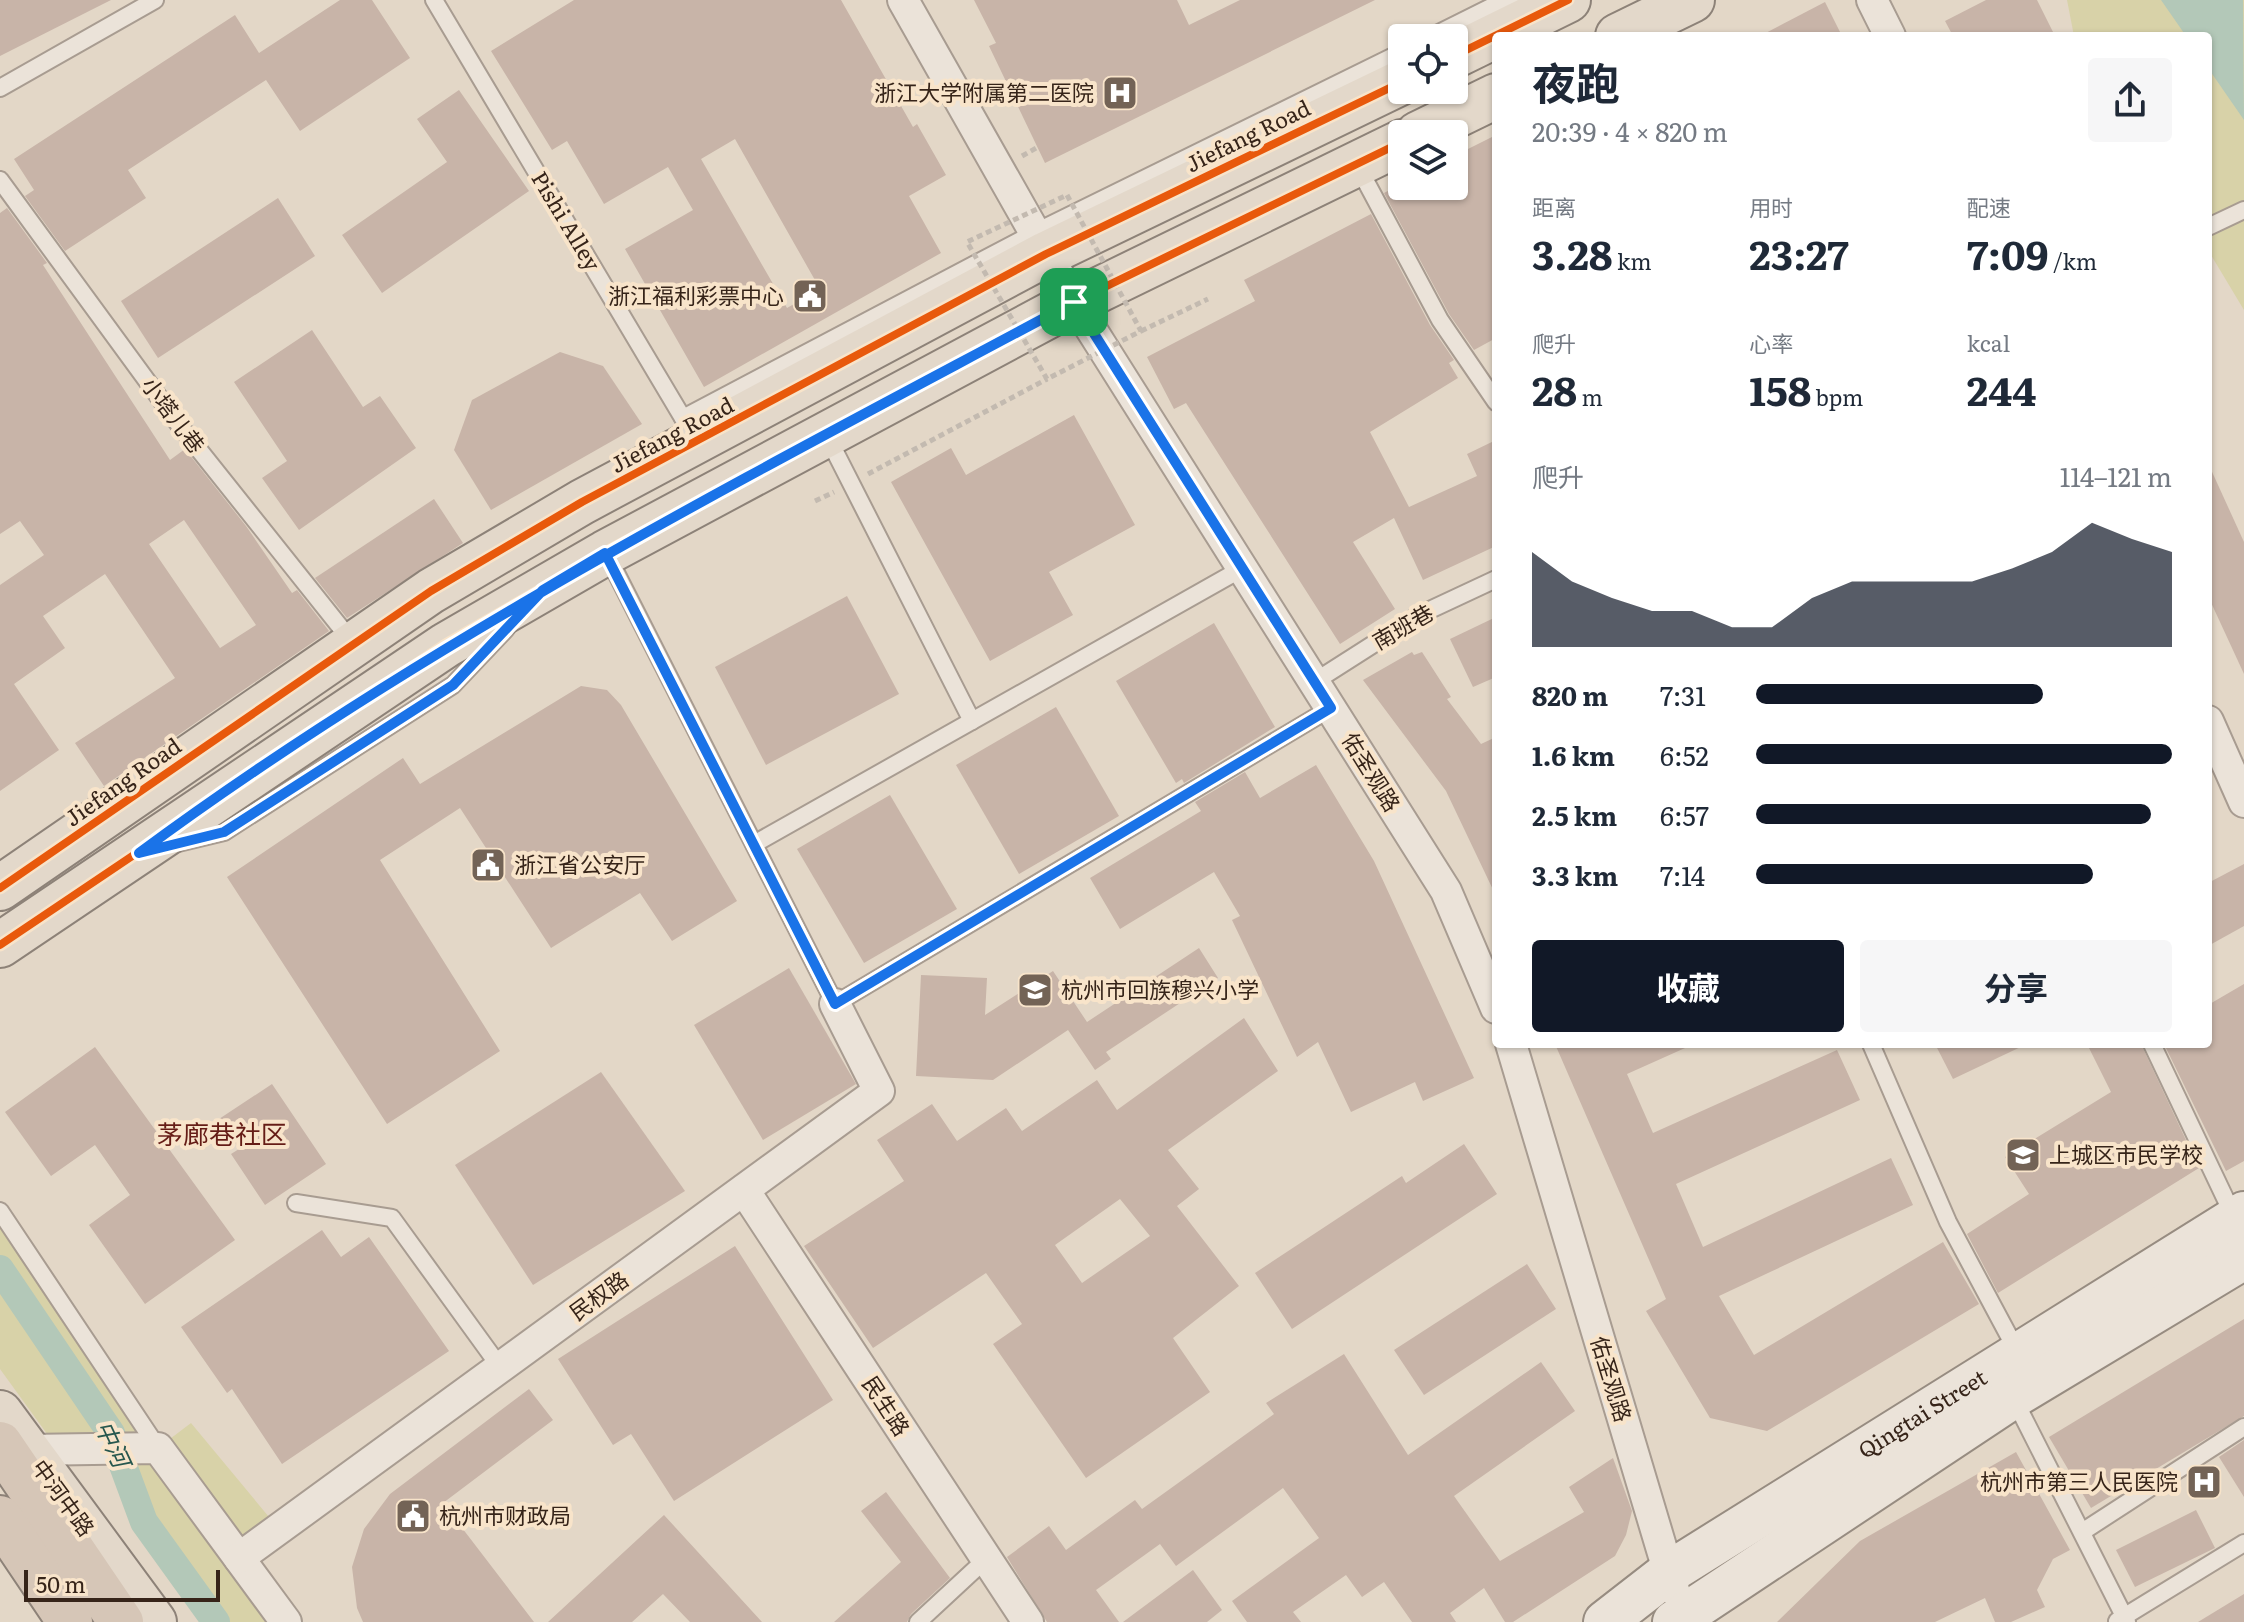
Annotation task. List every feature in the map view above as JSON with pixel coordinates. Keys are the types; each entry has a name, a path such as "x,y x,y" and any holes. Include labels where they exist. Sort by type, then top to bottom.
{"highway":[{"path":"14,1447 86,1572 121,1622"},
{"path":"0,1518 59,1614"},
{"path":"86,1572 139,1622"}],"main road":[{"path":"1503,32 1568,0"},
{"path":"1626,32 1692,0"},
{"path":"1468,49 1492,37"},
{"name":"Jiefang Road","path":"0,888 431,591 568,510 690,430 1040,243 1388,88"},
{"path":"1447,120 1492,98"},
{"path":"0,945 446,645 605,553 1074,302 1388,149"},
{"name":"Qingtai Street","path":"1605,1622 1668,1573 2018,1354 2241,1230"},
{"name":"Qingtai Street","path":"1680,1620 2013,1397 2241,1230"},
{"name":"中河中路","path":"0,1413 14,1447 154,1622"},
{"path":"0,1557 59,1614"}],"street":[{"name":"佑圣观路","path":"903,0 1074,302 1446,891 1492,999"},
{"path":"1872,0 1888,32"},
{"path":"2212,733 2244,802"},
{"name":"民权路","path":"239,1558 879,1091 835,1004"},
{"name":"佑圣观路","path":"1512,1048 1680,1620"},
{"name":"民生路","path":"744,1190 1028,1622"},
{"path":"14,1447 158,1448 286,1622"}],"lane":[{"path":"0,88 155,0"},
{"name":"Pishi Alley","path":"434,0 690,430"},
{"path":"1457,24 1493,6 1546,0"},
{"path":"1040,243 1388,59"},
{"path":"1357,164 1440,320 1492,396"},
{"name":"小塔儿巷","path":"0,180 180,426 354,645"},
{"path":"2212,225 2244,210"},
{"path":"827,434 972,721"},
{"path":"605,553 835,1004 1331,708"},
{"path":"754,844 1243,568"},
{"name":"南班巷","path":"1314,682 1419,615 1492,581"},
{"path":"1873,1048 1948,1222 2018,1354"},
{"path":"2154,1048 2241,1230"},
{"path":"296,1203 392,1218 500,1367"},
{"path":"0,1211 158,1448"},
{"path":"2013,1397 2123,1620 2244,1543"},
{"path":"2082,1532 2244,1427"},
{"path":"918,1622 985,1560"}],"path":[{"path":"1047,379 967,242 1067,195 1141,331"},
{"path":"878,469 1047,379 1208,299"}],"shaded area":[{"path":"2067,0 2244,0 2244,310 2212,257 2212,32 2073,32"},
{"path":"2161,0 2243,0 2244,120 2212,74 2212,32 2183,32"},
{"path":"0,1211 158,1448 191,1423 279,1529 239,1558 287,1622 213,1622 144,1522 126,1449 58,1449 0,1369"}],"building":[{"path":"0,0 111,0 0,56"},
{"path":"340,0 372,0 410,58 300,131 266,80 128,170 146,198 65,251 25,196 34,190 14,159 235,15 259,53"},
{"path":"574,0 841,0 913,127 917,124 946,175 909,196 941,253 704,387 625,249 693,210 668,167 604,204 567,141 552,150 491,51","holes":["735,139 820,289 787,308 701,159"]},
{"name":"浙江大学附属第二医院","path":"974,0 1177,0 1189,25 1240,0 1375,0 1045,163 989,46 996,43"},
{"path":"1986,0 2037,0 2053,32 1951,32 1945,21"},
{"path":"1825,2 1840,32 1768,32"},
{"path":"459,90 529,191 382,293 342,235 447,162 417,119"},
{"path":"1492,137 1492,340 1474,350 1449,314 1384,193 1388,191 1388,200 1468,200 1468,149"},
{"path":"278,198 315,256 158,358 121,301"},
{"path":"7,208 47,263 43,265 170,460 185,449 246,526 292,593 297,590 329,631 104,786 75,743 175,678 105,574 43,616 65,648 14,684 59,750 0,791 0,585 44,555 20,521 0,534 0,213","holes":["184,520 256,625 220,648 149,544"]},
{"path":"1371,214 1430,325 1454,360 1449,363 1458,378 1370,432 1409,507 1477,476 1467,454 1492,442 1492,548 1423,580 1394,518 1353,542 1395,609 1340,644 1186,403 1174,409 1147,357 1255,301 1244,280"},
{"path":"312,330 363,407 380,396 416,448 299,530 262,478 287,461 234,382"},
{"path":"560,352 603,366 642,424 491,510 454,450 472,400"},
{"path":"1074,415 1135,525 1049,572 1073,615 990,661 891,482 951,448 966,475"},
{"path":"2212,472 2244,542 2244,674 2212,605"},
{"path":"434,499 463,543 347,618 315,578"},
{"path":"847,596 899,694 766,765 715,667"},
{"path":"1492,619 1492,679 1473,687 1450,639"},
{"path":"1214,623 1275,727 1184,783 1182,779 1176,783 1116,681"},
{"path":"1412,652 1414,655 1422,652 1451,697 1447,699 1481,744 1492,739 1492,888 1446,791 1363,680"},
{"path":"581,686 607,690 621,705 737,901 672,941 640,893 551,948 460,808 380,860 500,1051 387,1124 227,877 403,758 420,784"},
{"path":"1056,707 1119,816 1019,874 956,765"},
{"path":"1316,765 1374,861 1474,1078 1423,1101 1415,1082 1351,1112 1318,1042 1297,1057 1232,920 1240,916 1214,872 1120,929 1090,878 1201,811 1195,802 1245,772 1260,798"},
{"path":"890,795 957,909 864,963 797,849"},
{"path":"2244,864 2244,926 2212,944 2212,881"},
{"path":"1199,948 1218,978 1106,1052 1111,1059 1095,1070 1068,1030 993,1080 916,1076 921,975 987,978 985,1015 1053,971 1087,1022"},
{"path":"789,968 856,1084 763,1140 694,1025"},
{"path":"2244,984 2244,1161 2226,1171 2166,1048 2212,1048 2212,1003"},
{"path":"1244,1018 1278,1071 1168,1150 1199,1189 1177,1206 1239,1286 1173,1338 1210,1392 1086,1478 993,1344 1022,1324 986,1273 873,1348 804,1246 904,1181 877,1140 932,1104 957,1141 1006,1108 1022,1131 1097,1080 1117,1110","holes":["1120,1199 1150,1236 1082,1283 1055,1245"]},
{"path":"95,1047 235,1240 145,1304 89,1225 130,1195 95,1145 51,1176 5,1112"},
{"path":"1557,1048 1685,1048 1627,1074 1653,1133 1837,1050 1860,1100 1676,1184 1703,1247 1891,1158 1913,1205 1719,1296 1754,1355 1943,1242 1979,1304 1767,1431 1710,1418 1646,1311 1666,1299"},
{"path":"1937,1048 2019,1048 1953,1079"},
{"path":"2089,1048 2143,1048 2199,1168 1998,1293 1967,1234 2029,1194 2005,1157 2111,1092"},
{"path":"601,1072 685,1191 533,1285 455,1165"},
{"path":"272,1084 326,1164 265,1205 231,1154 239,1149 219,1119"},
{"path":"1464,1144 1497,1194 1292,1329 1255,1273 1402,1176 1406,1183"},
{"path":"322,1230 341,1257 369,1237 449,1351 282,1464 232,1389 227,1393 181,1327"},
{"path":"735,1246 833,1400 674,1501 631,1434 613,1445 558,1359"},
{"path":"1527,1264 1556,1309 1424,1395 1394,1350"},
{"path":"2244,1319 2244,1416 2091,1508 2049,1437"},
{"path":"1344,1354 1408,1455 1541,1362 1575,1411 1454,1496 1500,1561 1584,1512 1569,1487 1613,1458 1632,1511 1626,1535 1615,1556 1513,1622 1505,1622 1484,1588 1450,1613 1456,1622 1412,1622 1384,1582 1362,1597 1346,1575 1293,1612 1301,1622 1247,1622 1232,1601 1319,1538 1283,1488 1176,1566 1160,1544 1096,1590 1119,1622 1047,1622 1007,1557 1049,1526 1066,1550 1135,1500 1142,1509 1274,1414 1266,1403"},
{"name":"杭州市财政局","path":"529,1389 553,1420 443,1503 534,1622 363,1622 357,1608 352,1567 364,1529 390,1494"},
{"path":"2244,1440 2244,1497 2219,1457"},
{"path":"2016,1452 2070,1550 2053,1559 2037,1590 2045,1607 2011,1622 1995,1622 1985,1598 1935,1622 1777,1622 1860,1541"},
{"path":"886,1492 950,1578 911,1614 907,1622 834,1622 901,1562 861,1511"},
{"path":"2196,1510 2215,1548 2135,1587 2116,1550"},
{"path":"664,1515 762,1622 690,1622 663,1594 632,1622 548,1622"},
{"path":"1193,1570 1222,1610 1207,1622 1123,1622"},
{"path":"2244,1594 2244,1622 2198,1622"}],"waterway":[{"name":"中河","path":"0,1269 111,1433 144,1522 216,1622"}],"cycle path":[{"path":"1503,32 1568,0"},
{"path":"1468,49 1492,37"},
{"path":"0,888 431,591 582,502 1046,254 1388,89"},
{"path":"0,945 446,645 605,553 1074,302 1388,149"}],"place":[{"name":"浙江大学附属第二医院","path":"1120,93"},
{"name":"浙江福利彩票中心","path":"810,296"},
{"name":"浙江省公安厅","path":"488,865"},
{"name":"杭州市回族穆兴小学","path":"1035,990"},
{"name":"上城区市民学校","path":"2023,1155"},
{"name":"杭州市第三人民医院","path":"2204,1482"},
{"name":"杭州市财政局","path":"413,1516"}],"district":[{"name":"茅廊巷社区","path":"222,1135"}],"route":[{"path":"1074,302 605,553 446,645 139,853 224,832 453,685 543,590 605,553 835,1004 1331,708 1074,302"}]}
